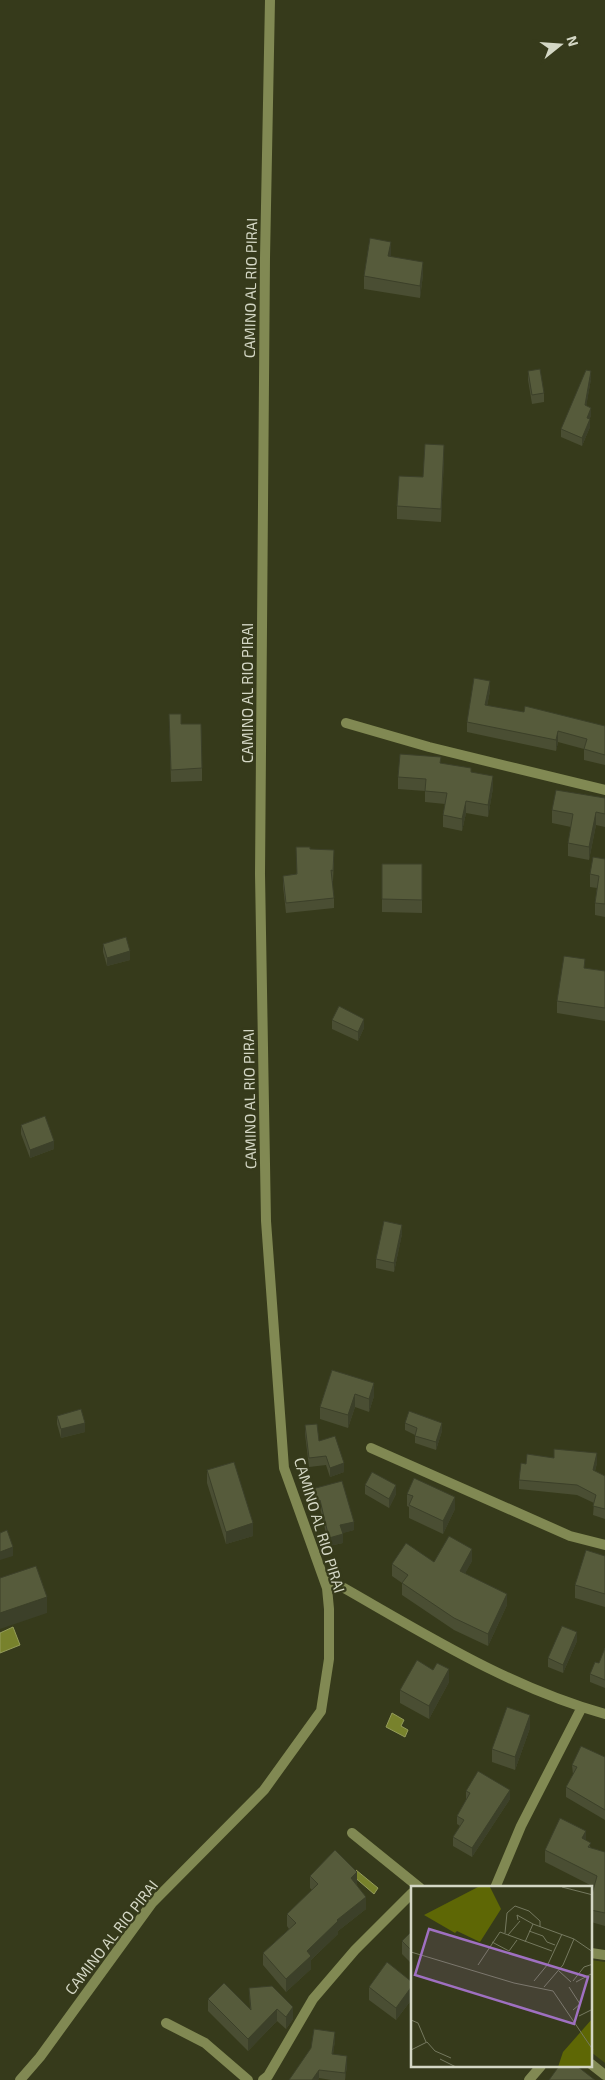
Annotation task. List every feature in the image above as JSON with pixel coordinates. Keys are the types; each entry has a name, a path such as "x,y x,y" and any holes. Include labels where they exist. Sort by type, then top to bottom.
{"street":[{"name":"CAMINO AL RIO PIRAI","path":"20,2080 40,2056 152,1903 264,1790 321,1711 329,1659 329,1609 326,1588 284,1468 266,1221 260,874 265,258 270,0"},
{"path":"346,723 429,747 605,790"},
{"path":"371,1448 570,1536 605,1545"},
{"path":"326,1588 344,1588 474,1662 582,1708 605,1714"},
{"path":"496,1886 521,1826 582,1708"},
{"path":"352,1833 418,1886"},
{"path":"264,2080 313,1999 355,1950 411,1894"},
{"path":"592,1953 605,1955"},
{"path":"166,2023 205,2043 248,2080"},
{"path":"592,2065 605,2075"},
{"path":"528,2080 539,2068"}],"shaded area":[{"path":"13,1627 20,1645 0,1653 0,1633"},
{"path":"392,1713 404,1720 401,1726 408,1730 405,1737 386,1727"},
{"path":"356,1870 378,1888 374,1894 352,1875"},
{"path":"592,1960 605,1962 605,2063 592,2053"}],"building":[{"path":"370,238 391,242 388,256 423,262 420,286 364,276"},
{"path":"540,369 544,393 532,395 528,371"},
{"path":"586,370 591,371 585,405 591,408 587,418 590,419 582,438 561,429"},
{"path":"425,444 444,445 441,509 397,506 399,476 423,477"},
{"path":"474,678 490,681 485,705 524,712 525,706 605,726 605,755 584,749 587,739 558,731 556,740 467,722"},
{"path":"169,714 181,714 181,724 201,724 202,768 171,770"},
{"path":"400,754 441,757 440,763 471,768 471,772 493,776 488,805 466,801 462,819 443,815 447,793 425,791 426,779 398,777"},
{"path":"556,790 605,798 605,814 596,812 589,847 568,843 573,814 552,810"},
{"path":"296,847 334,850 333,871 331,870 334,898 286,903 283,876 297,874"},
{"path":"593,857 605,859 605,904 595,903 599,876 590,874"},
{"path":"382,864 422,864 422,900 382,899"},
{"path":"126,937 130,951 107,958 103,944"},
{"path":"564,956 585,959 584,968 605,971 605,1008 557,1001"},
{"path":"339,1006 364,1019 358,1032 332,1020"},
{"path":"45,1116 54,1141 30,1150 21,1125"},
{"path":"384,1221 402,1225 394,1263 376,1259"},
{"path":"332,1370 374,1383 369,1399 355,1394 348,1415 320,1407"},
{"path":"81,1409 85,1423 61,1429 57,1416"},
{"path":"409,1411 442,1423 436,1442 415,1436 417,1428 405,1423"},
{"path":"317,1424 319,1441 335,1436 344,1463 330,1468 326,1456 309,1458 305,1425"},
{"path":"554,1449 597,1453 593,1470 605,1476 605,1509 593,1506 596,1495 577,1485 519,1480 521,1463 526,1464 527,1454 554,1458"},
{"path":"234,1462 253,1523 226,1532 207,1470"},
{"path":"372,1472 396,1485 389,1499 365,1485"},
{"path":"414,1478 455,1497 443,1521 409,1505 413,1496 407,1494"},
{"path":"342,1481 354,1522 340,1525 343,1534 329,1538 320,1500 315,1501 312,1489"},
{"path":"7,1530 13,1547 0,1552 0,1533"},
{"path":"449,1536 472,1549 460,1571 507,1594 488,1634 454,1618 402,1583 408,1575 392,1564 406,1543 434,1562"},
{"path":"586,1550 605,1556 605,1594 575,1585"},
{"path":"36,1566 47,1597 0,1613 0,1578"},
{"path":"562,1626 577,1632 563,1665 548,1658"},
{"path":"605,1648 605,1680 590,1674 595,1662 599,1663"},
{"path":"417,1660 433,1670 437,1663 449,1669 429,1706 400,1690"},
{"path":"507,1707 530,1715 515,1757 492,1749"},
{"path":"581,1746 605,1757 605,1810 566,1787 577,1767 572,1765"},
{"path":"478,1771 510,1790 472,1848 453,1837 464,1820 457,1816 470,1793 466,1791"},
{"path":"560,1818 586,1831 582,1838 591,1843 588,1847 605,1852 605,1913 592,1910 592,1894 597,1876 545,1850"},
{"path":"335,1850 357,1872 351,1878 366,1897 337,1920 307,1951 311,1956 286,1979 263,1953 296,1923 287,1914 318,1884 310,1876"},
{"path":"411,1932 411,1950 402,1941"},
{"path":"387,1962 411,1981 411,1987 396,2008 369,1987"},
{"path":"224,1983 251,2010 249,1988 272,1986 293,2007 286,2017 277,2009 248,2039 208,1999"},
{"path":"314,2029 335,2032 332,2054 347,2056 345,2073 319,2070 312,2080 289,2080 311,2048"},
{"path":"558,2068 580,2068 595,2080 549,2080"}]}
